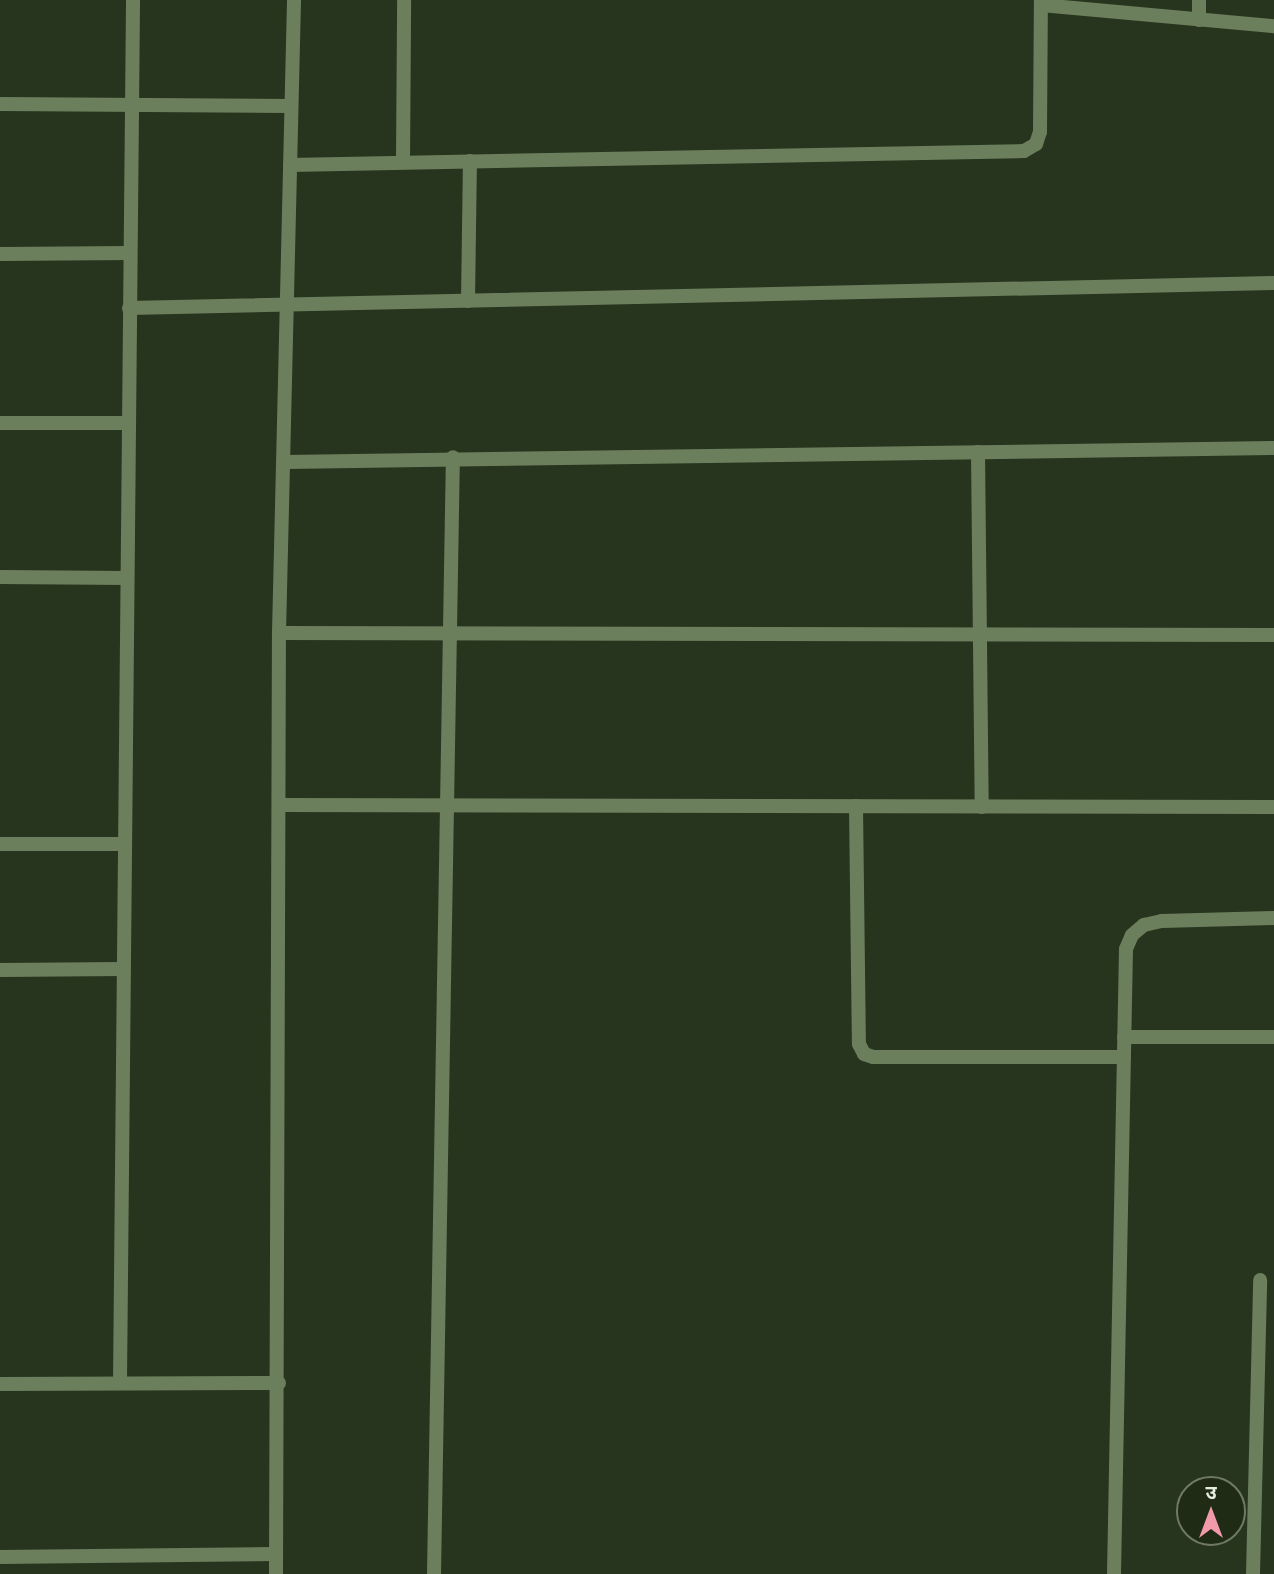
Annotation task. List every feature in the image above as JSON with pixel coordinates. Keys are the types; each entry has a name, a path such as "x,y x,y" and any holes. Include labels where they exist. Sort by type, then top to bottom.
{"street":[{"path":"120,1383 133,0"},
{"path":"276,1574 279,1383 279,633 294,0"},
{"path":"403,162 404,0"},
{"path":"1199,0 1199,20"},
{"path":"290,165 1024,151 1036,144 1040,132 1041,2 1274,26"},
{"path":"0,104 291,106"},
{"path":"468,301 470,161"},
{"path":"0,254 130,253"},
{"path":"130,308 1274,283"},
{"path":"0,423 128,423"},
{"path":"285,462 453,457 1274,448"},
{"path":"978,452 982,807"},
{"path":"434,1574 453,457"},
{"path":"0,577 127,578"},
{"path":"279,633 1274,635"},
{"path":"279,805 1274,807"},
{"path":"856,806 859,1044 864,1054 1124,1057"},
{"path":"0,844 124,844"},
{"path":"1114,1574 1126,949 1132,935 1144,925 1162,921 1274,918"},
{"path":"0,970 123,969"},
{"path":"1124,1037 1274,1037"},
{"path":"1253,1574 1259,1280"},
{"path":"0,1384 279,1383"},
{"path":"0,1557 276,1554"}]}
